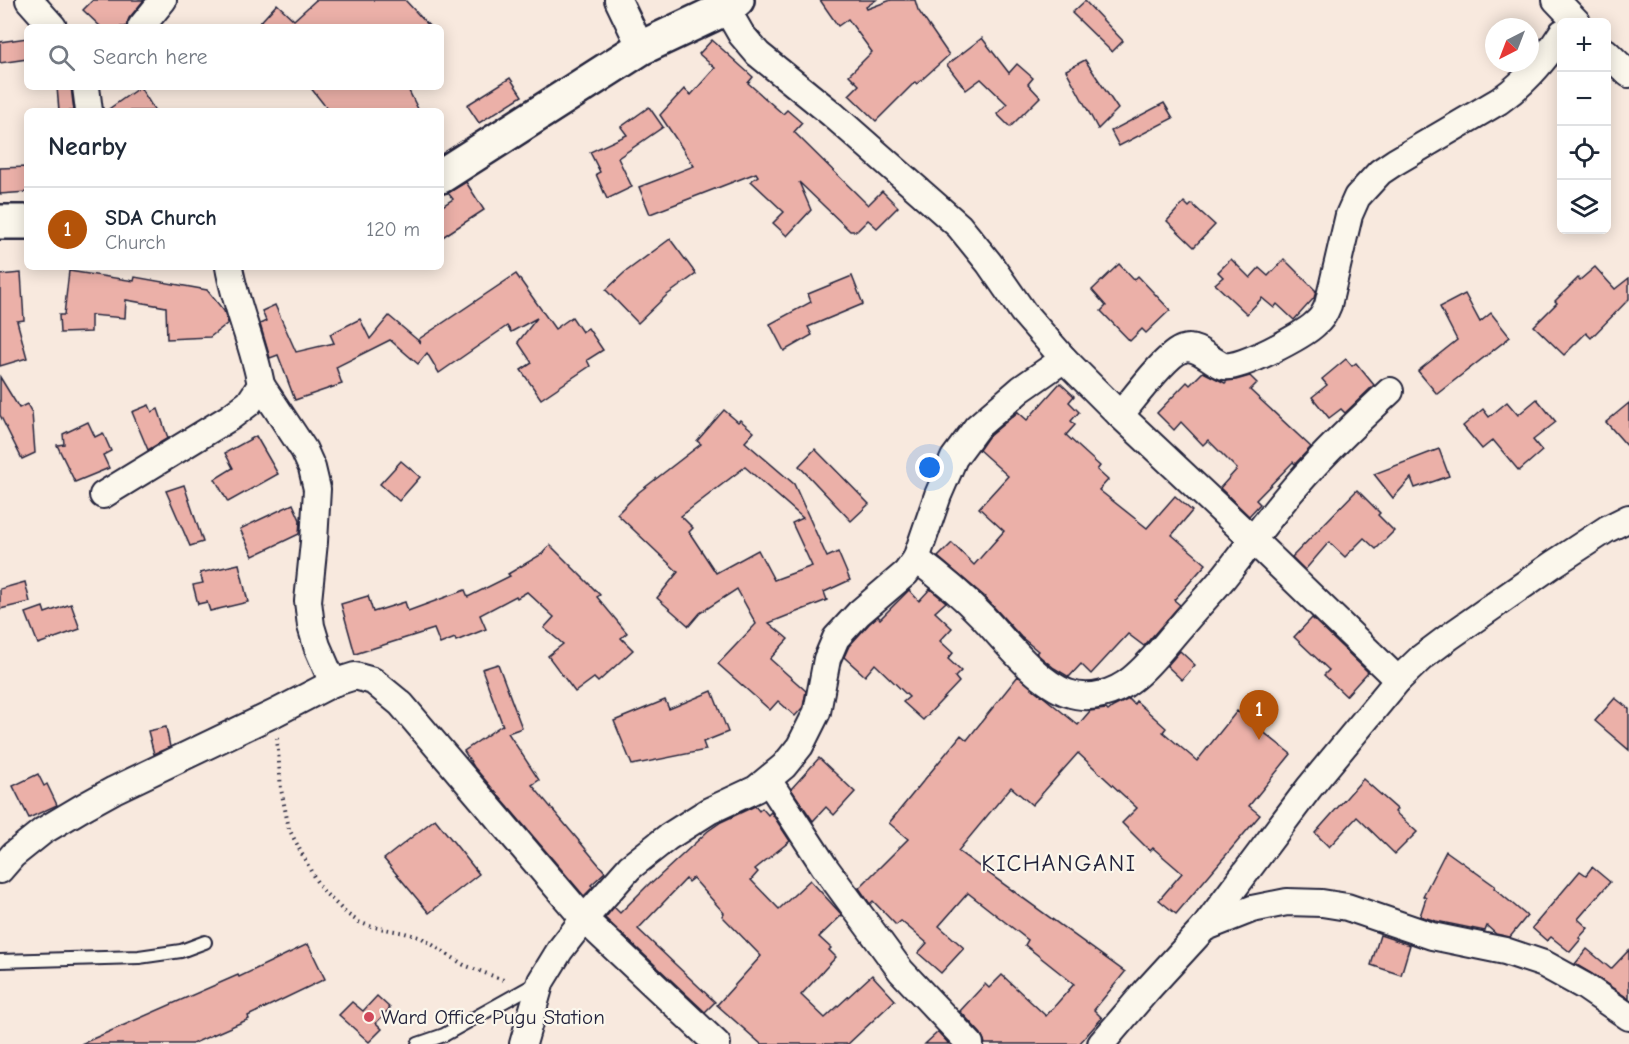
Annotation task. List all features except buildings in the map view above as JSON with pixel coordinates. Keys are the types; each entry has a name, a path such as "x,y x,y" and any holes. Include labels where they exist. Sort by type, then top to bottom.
{"street":[{"path":"29,0 50,24"},
{"path":"143,24 162,0"},
{"path":"618,0 641,48"},
{"path":"444,174 641,48 731,4 741,34 758,54 832,114 959,226 989,263 1023,312 1064,359 1398,680"},
{"path":"1120,415 1166,361 1181,349 1195,349 1224,366 1235,366 1303,334 1314,326 1323,317 1328,305 1349,215 1357,197 1367,184 1395,162 1513,92 1549,53 1557,37"},
{"path":"1611,57 1629,74"},
{"path":"0,222 24,222"},
{"path":"230,270 233,290 258,363 261,385 304,450 312,468 317,489 308,601 317,646 333,683"},
{"path":"523,1044 535,985 584,919 630,867 668,837 709,812 756,789 784,766 800,746 817,711 827,659 836,638 859,613 906,573 916,559 938,495 954,459 977,427 1021,388 1064,359"},
{"path":"103,495 229,418 249,403 261,385"},
{"path":"916,559 952,587 1034,670 1053,686 1069,694 1087,697 1119,688 1133,678 1160,651 1222,580 1294,488 1390,391"},
{"path":"1101,1044 1204,928 1309,788 1398,680 1421,658 1449,637 1561,559 1607,529 1629,518"},
{"path":"0,870 13,855 43,831 114,790 333,683 355,676 373,681 401,704 584,919 717,1044"},
{"path":"768,780 824,866 901,972 970,1044"},
{"path":"1204,928 1252,909 1287,902 1322,903 1347,908 1432,936 1505,951 1544,964 1584,986 1629,1017"}],"lane":[{"path":"0,961 140,957 181,951 205,942"},
{"path":"418,1044 444,1035 535,985"}],"path":[{"path":"275,713 281,789 289,829 315,879 325,893 359,922 422,938 478,972 535,985"}],"place":[{"name":"SDA Church","path":"1259,740"},
{"name":"Ward Office Pugu Station","path":"369,1017"}],"district":[{"name":"KICHANGANI","path":"1059,863"}]}
